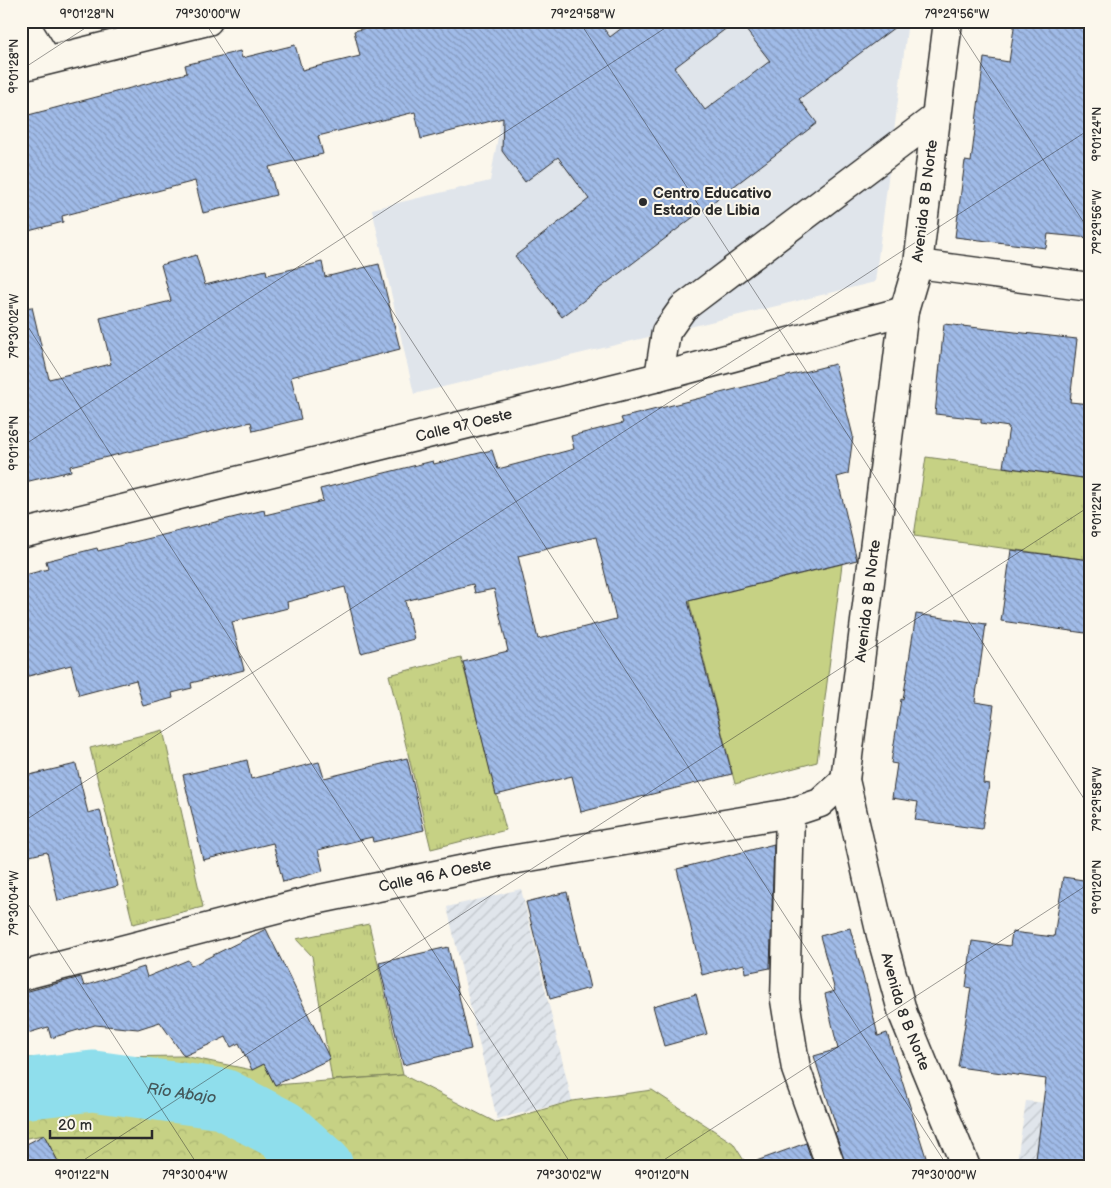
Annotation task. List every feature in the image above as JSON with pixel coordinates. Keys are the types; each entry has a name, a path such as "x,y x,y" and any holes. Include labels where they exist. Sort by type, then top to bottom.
{"street":[{"path":"24,21 34,64 208,21"},
{"name":"Avenida 8 B Norte","path":"948,21 918,264 904,310 845,780 881,935 904,1014 966,1167"},
{"path":"659,378 666,332 683,308 936,117"},
{"path":"918,264 1090,286"},
{"name":"Calle 97 Oeste","path":"21,534 659,378 904,310"},
{"name":"Calle 96 A Oeste","path":"21,976 310,901 499,862 790,813 820,803 845,780"},
{"path":"790,813 785,1000 796,1070 831,1167"}],"shaded area":[{"name":"Centro Educativo Estado de Libia","path":"519,21 908,21 875,282 414,394 372,209 490,181"},
{"path":"521,889 572,1101 497,1119 447,907"},
{"path":"1026,1101 1090,1107 1090,1167 1016,1167"}],"green space":[{"path":"926,457 1090,479 1090,560 914,536"},
{"path":"842,564 817,762 735,784 689,601"},
{"path":"461,657 506,830 431,849 389,675"},
{"path":"163,730 203,907 133,924 90,748"},
{"path":"369,924 403,1075 332,1080 312,956 296,939"},
{"path":"184,1056 252,1070 264,1064 275,1085 403,1075 497,1123 572,1101 652,1090 733,1143 748,1167 61,1167 44,1135 21,1139 21,1058"}],"building":[{"path":"416,21 598,21 610,37 631,21 736,21 674,68 705,110 770,61 739,21 903,21 799,99 817,123 562,317 515,256 589,199 558,157 525,182 502,151 503,118 421,139 415,112 318,136 323,154 269,167 276,195 203,213 195,181 62,216 63,222 21,233 21,117 187,73 185,65 240,51 242,58 295,45 302,70 360,56 354,31 382,24 383,30"},
{"path":"1015,21 1090,21 1090,238 1048,234 1046,248 955,237 965,161 971,162 984,58 1009,62"},
{"path":"196,255 205,285 266,270 267,275 322,262 325,277 379,264 400,349 291,377 301,419 253,431 251,422 70,466 71,471 21,483 21,308 32,307 49,379 111,364 100,318 171,301 161,265"},
{"path":"944,324 1077,339 1070,402 1090,404 1090,479 1003,467 1009,427 981,423 981,419 935,414"},
{"path":"835,364 853,436 848,474 837,477 857,560 688,601 732,774 581,812 572,776 496,795 463,662 508,651 494,589 475,593 473,584 405,601 414,639 361,653 345,587 287,602 288,608 232,622 244,670 191,683 192,688 172,693 173,698 143,706 136,680 79,695 71,665 21,678 21,576 48,569 46,561 97,548 98,551 264,510 265,515 323,501 320,489 433,461 434,464 492,450 498,469 574,449 571,436 623,423 621,418","holes":["596,537 616,619 538,639 518,556"]},
{"path":"1011,550 1090,560 1090,603 1085,633 1001,621"},
{"path":"916,614 986,624 975,702 994,705 983,783 989,784 982,829 915,820 918,802 892,798 897,764 891,763"},
{"path":"407,758 424,830 373,842 372,837 318,850 323,871 283,882 273,843 203,860 183,775 247,760 251,779 319,762 324,778"},
{"path":"76,764 88,813 100,810 118,886 58,901 47,852 21,858 21,777"},
{"path":"774,844 770,968 745,973 744,964 702,975 677,869"},
{"path":"1063,877 1090,881 1090,1167 1035,1167 1046,1079 958,1067 971,988 966,987 972,941 1010,946 1012,932 1054,937"},
{"path":"567,892 590,988 550,999 526,902"},
{"path":"850,928 878,1036 887,1033 929,1167 846,1167 835,1133 838,1132 814,1056 838,1049 825,994 835,991 820,936"},
{"path":"266,929 330,1059 275,1085 264,1064 252,1070 239,1043 231,1047 226,1037 184,1056 160,1022 138,1029 95,1025 51,1038 48,1027 21,1035 21,993 81,977 84,986 144,967 147,977 188,960 191,966"},
{"path":"448,947 471,1049 403,1065 379,963"},
{"path":"696,994 707,1034 664,1046 653,1006"},
{"path":"44,1135 61,1167 21,1167 21,1147"},
{"path":"806,1143 814,1167 752,1167 751,1163"}],"waterway":[{"name":"Río Abajo","path":"21,1089 93,1081 223,1099 282,1130 323,1167"}],"place":[{"name":"Centro Educativo Estado de Libia","path":"643,202"}]}
